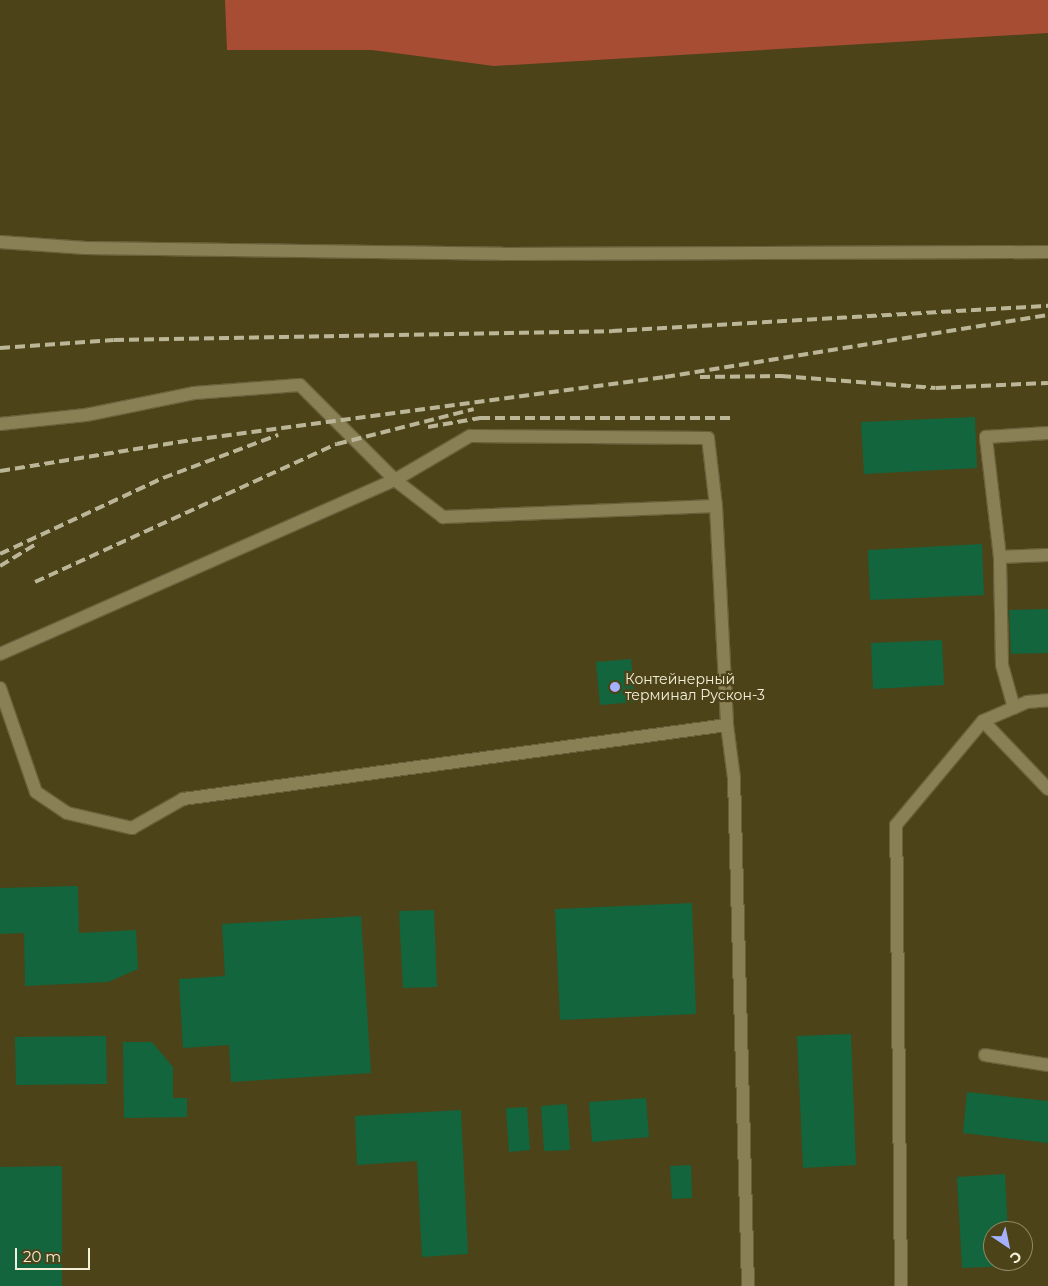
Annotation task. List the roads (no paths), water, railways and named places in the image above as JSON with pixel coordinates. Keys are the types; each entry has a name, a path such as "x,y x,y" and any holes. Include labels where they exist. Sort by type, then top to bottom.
{"street":[{"path":"0,242 86,248 502,254 1048,252"},
{"path":"0,424 86,415 194,393 300,385 395,480 443,517 716,506"},
{"path":"1014,708 1002,665 1000,557 986,437 1048,433"},
{"path":"0,654 395,480 470,436 708,438 716,506 727,725 734,778 748,1286"},
{"path":"1000,557 1048,555"},
{"path":"0,688 36,792 66,813 132,828 183,799 727,725"},
{"path":"901,1286 896,825 983,721 1027,702 1048,700"},
{"path":"983,721 1048,789"},
{"path":"984,1055 1048,1065"}],"railway":[{"path":"0,348 114,340 612,331 1048,306"},
{"path":"0,471 192,440 665,377 1048,315"},
{"path":"700,377 781,376 936,388 1048,383"},
{"path":"35,582 337,444 474,409"},
{"path":"428,427 480,418 730,418"},
{"path":"0,554 163,478 278,435"},
{"path":"0,566 36,544"}],"place":[{"name":"Контейнерный терминал Рускон-3","path":"615,687"}]}
